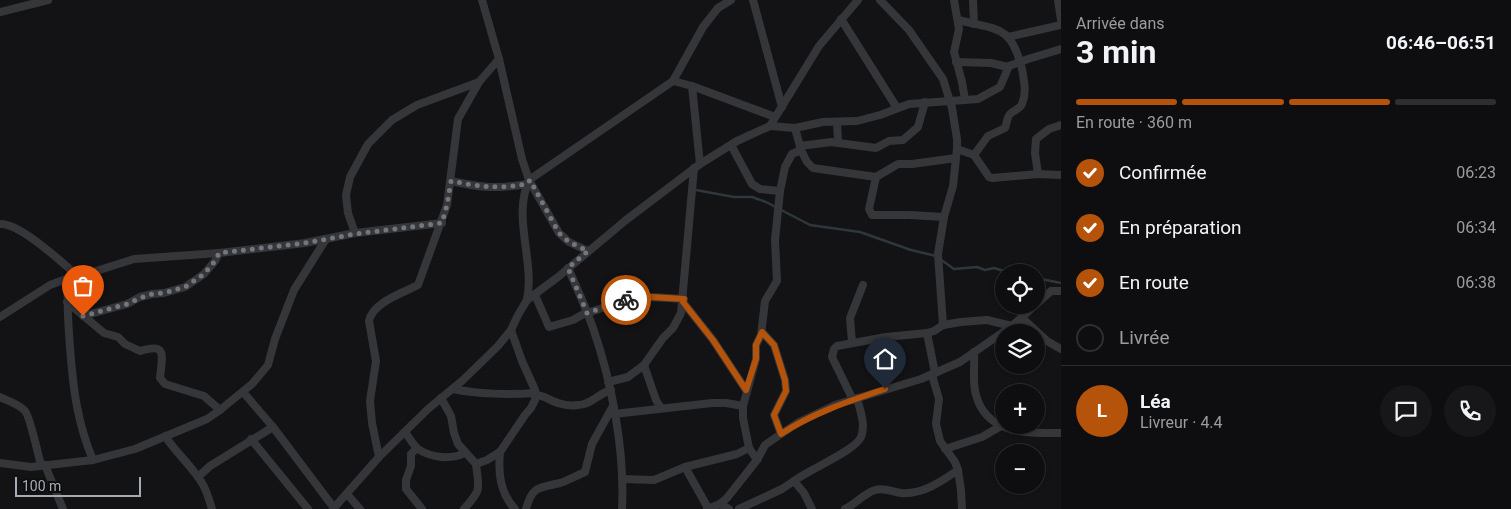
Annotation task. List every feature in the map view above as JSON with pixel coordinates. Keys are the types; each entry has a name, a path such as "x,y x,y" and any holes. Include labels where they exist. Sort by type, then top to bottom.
{"street":[{"path":"0,12 48,0"},
{"path":"482,0 528,182 559,233 569,242 588,251"},
{"path":"451,181 479,187 501,188 528,182 673,81 707,21 718,8 731,0"},
{"path":"753,0 782,107"},
{"path":"880,0 909,30 944,79 950,100 957,149 953,186 944,217 938,254 943,325"},
{"path":"954,0 959,29 954,52 965,100"},
{"path":"973,0 974,24"},
{"path":"1058,0 1061,20"},
{"path":"770,126 819,46 853,1"},
{"path":"841,19 898,108"},
{"path":"958,20 998,30 1008,36 1015,46 1025,89 1021,105 1008,116 1005,128 988,136 974,155"},
{"path":"1008,36 1061,25"},
{"path":"956,62 991,63 1008,67 1061,50"},
{"path":"379,457 372,423 370,401 376,360 369,321 370,315 383,303 418,285 447,205 458,119 479,82 498,59"},
{"path":"527,300 626,220 697,166 731,145 770,126 795,128 823,122 866,120 909,104 978,99 1000,86 1008,67"},
{"path":"673,81 692,86 775,117"},
{"path":"355,234 348,213 346,195 350,177 368,144 392,120 417,105 479,82"},
{"path":"453,389 472,392 536,394 557,403 580,405 593,400 609,386 628,377 644,365 663,338 673,328 681,313 697,166 692,86"},
{"path":"758,460 749,448 743,406 756,359 756,345 762,332 765,301 777,281 775,240 780,191 789,157 801,148 824,142 838,142 876,148 889,141 903,140 918,126 925,102"},
{"path":"837,122 838,142"},
{"path":"1038,174 1034,147 1036,139 1049,129 1061,125"},
{"path":"795,128 807,162 813,168 876,177 898,164 956,158"},
{"path":"731,145 752,184 760,189 780,191"},
{"path":"957,149 974,155 992,178 1038,174 1059,176"},
{"path":"876,177 869,209 872,215 944,217"},
{"path":"244,392 273,426 334,509 379,457 498,346 511,330 527,300 530,277 523,225 523,209 528,182"},
{"path":"0,224 6,223 20,229 77,275"},
{"path":"0,317 50,284 134,259 219,253 305,243 355,234 442,223"},
{"path":"0,463 31,468 93,460 135,449 207,419 244,392 268,365 275,339 294,290 326,239"},
{"path":"83,316 127,304 152,294 164,293 185,287 204,274 219,253"},
{"path":"568,268 593,329 609,386 622,479 622,509"},
{"path":"68,278 67,302 74,396 82,432 93,460"},
{"path":"852,342 850,318 863,285"},
{"path":"1014,324 1051,292 1061,291"},
{"path":"535,295 549,327 573,320 587,312 624,300 651,297 683,300 713,340 746,390"},
{"path":"67,302 104,333 118,337 131,348 140,351 153,347 157,348 161,351 162,358 160,378 165,384 204,396 220,410"},
{"path":"1022,318 1047,341 1061,349"},
{"path":"739,509 782,488 851,447 861,438 863,425 855,399 832,357 837,346 852,342 927,333 943,325 987,320 1004,324"},
{"path":"476,464 500,452 531,408 536,394 511,330"},
{"path":"762,332 774,345 785,380 786,391 774,415 781,434"},
{"path":"927,333 938,399 936,424 940,441 955,462 958,470 962,509"},
{"path":"685,467 708,509 720,504 758,460 765,445 781,434 835,405 934,374 960,362 995,338"},
{"path":"974,352 976,395 988,417 995,422"},
{"path":"644,365 656,400 661,408"},
{"path":"0,397 26,412 43,465 63,509"},
{"path":"441,398 451,416 458,444 476,464 479,488 475,497 464,509"},
{"path":"613,409 661,408 712,403 743,406"},
{"path":"526,509 531,494 536,489 562,482 585,472 592,444 613,409"},
{"path":"198,477 210,466 273,426"},
{"path":"945,449 982,437 995,429"},
{"path":"405,432 417,448 448,458 455,458 465,453"},
{"path":"1045,433 1061,433"},
{"path":"164,436 174,451 204,485 212,509"},
{"path":"251,439 308,509"},
{"path":"417,448 412,454 411,466 406,480 406,490 422,509"},
{"path":"622,479 654,480 685,467 737,454 749,448"},
{"path":"500,452 499,472 502,489 515,509"},
{"path":"845,509 855,504 862,496 875,490 884,488 901,493 912,492 937,484 958,470"},
{"path":"794,481 808,498 812,509"},
{"path":"347,494 360,509"},
{"path":"720,504 729,509"}],"waterway":[{"path":"696,190 734,197 752,197 766,202 810,225 860,232 911,250 936,256"},
{"path":"940,259 954,269 977,267 985,270 995,268"},
{"path":"1045,280 1061,283"}],"way so far":[{"path":"83,316 127,304 152,294 164,293 185,287 204,274 219,253 305,243 355,234 442,223 451,181 479,187 501,188 527,184 530,180 559,233 569,242 588,251 568,268 587,313 626,300"}],"route":[{"path":"626,300 651,297 684,299 683,302 713,340 746,390 756,359 756,345 762,332 774,345 785,380 786,391 774,415 781,434 799,422 835,405 885,389"}]}
